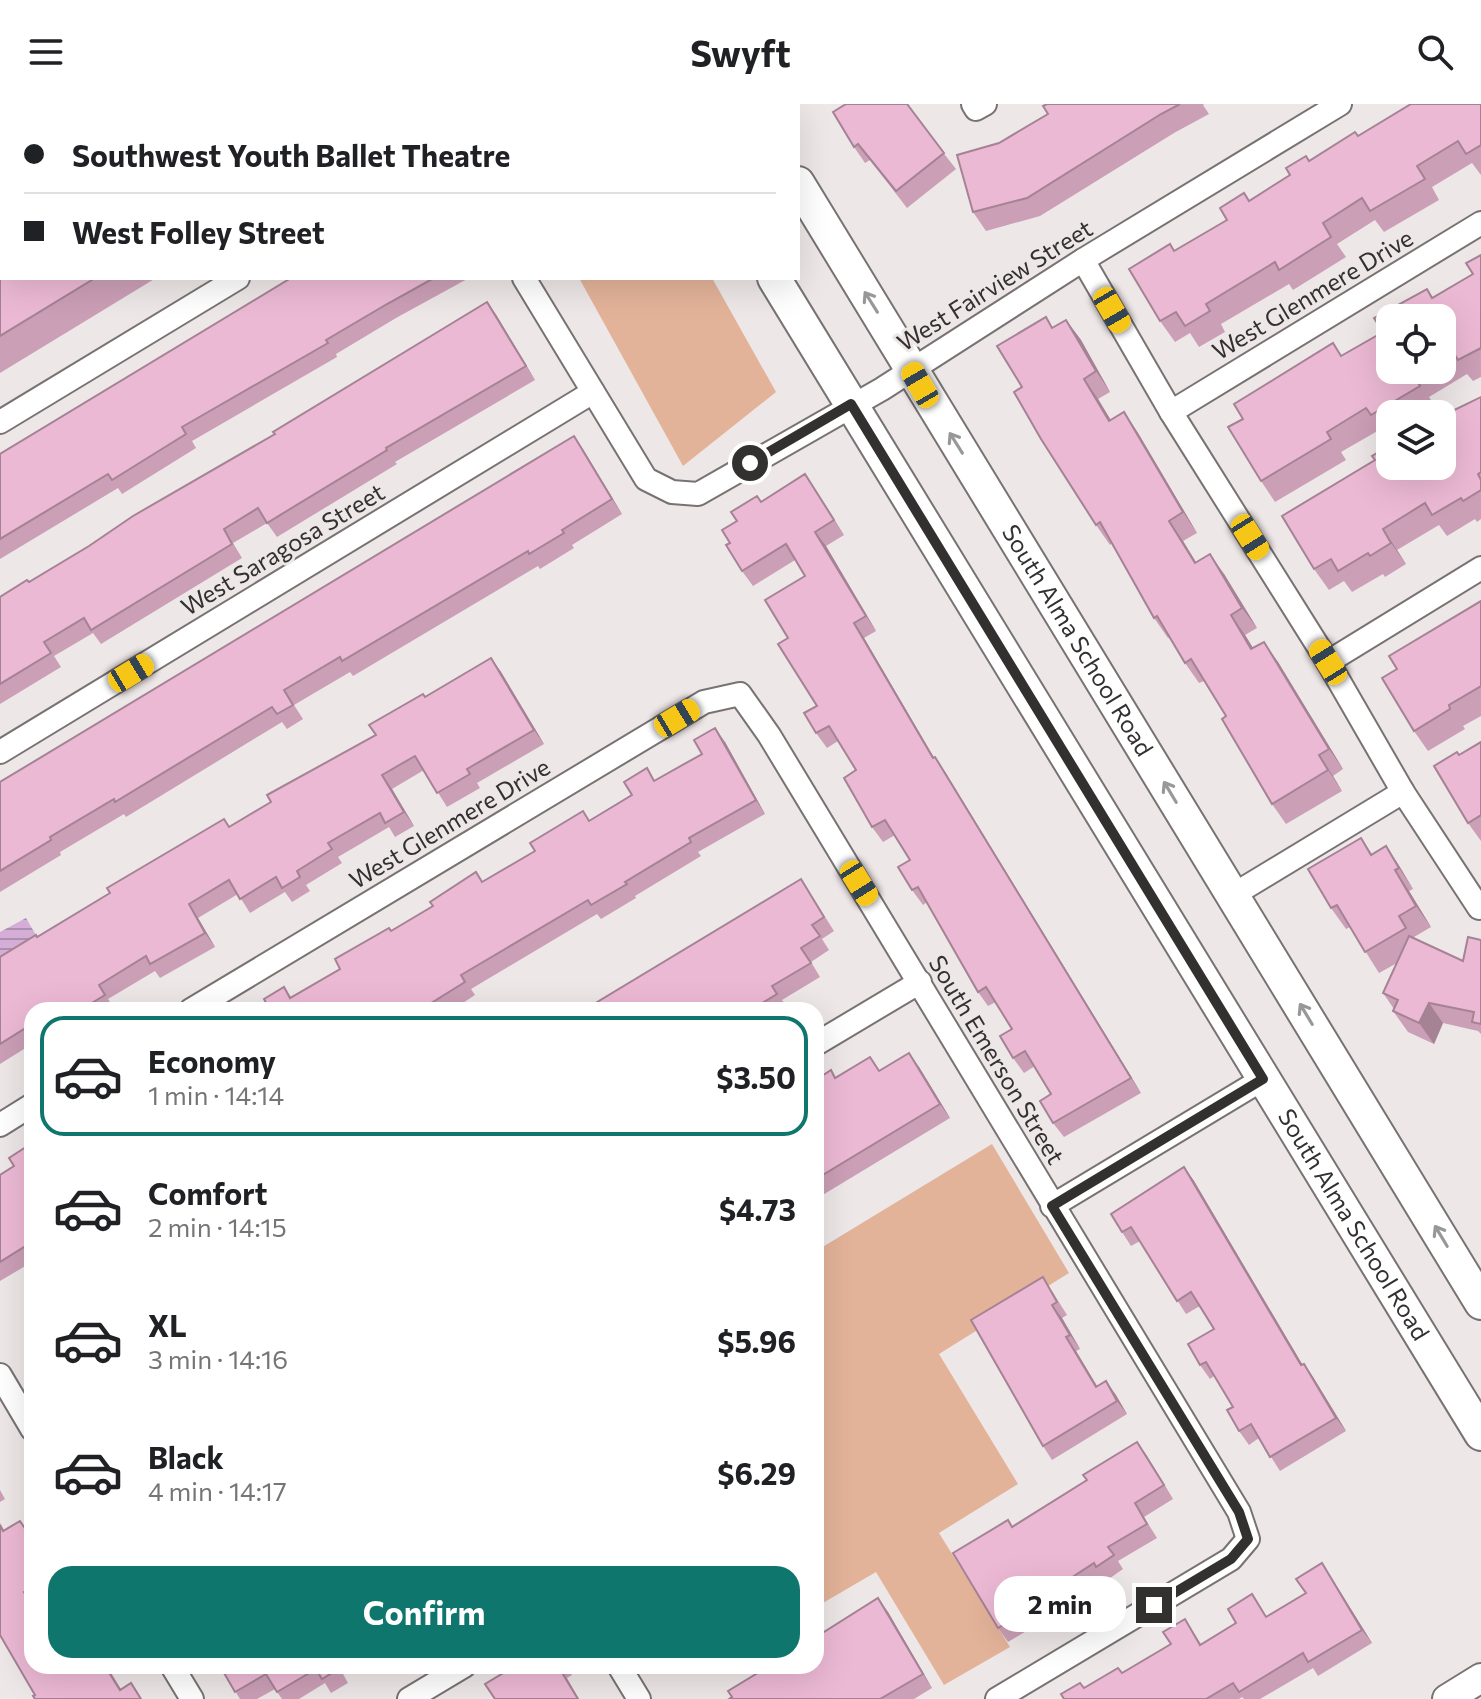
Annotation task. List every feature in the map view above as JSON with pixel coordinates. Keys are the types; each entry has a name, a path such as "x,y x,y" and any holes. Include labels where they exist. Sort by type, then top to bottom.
{"main road":[{"name":"South Alma School Road","path":"800,186 1481,1303"},
{"name":"South Alma School Road","path":"775,280 1481,1434"}],"street":[{"name":"West Fairview Street","path":"593,392 646,479 672,492 698,494 882,389 1083,260 1340,104"},
{"name":"West Glenmere Drive","path":"1171,412 1481,223"},
{"path":"1083,260 1171,412 1328,662 1403,792 1480,908"},
{"path":"0,422 235,280"},
{"path":"525,280 593,392"},
{"name":"West Saragosa Street","path":"0,752 593,392"},
{"path":"1328,662 1481,568"},
{"name":"West Glenmere Drive","path":"204,1002 704,702 740,694"},
{"name":"South Emerson Street","path":"740,694 769,735 920,982 1052,1206 1239,1512 1248,1539 1231,1559 1001,1698"},
{"path":"1233,895 1403,792"},
{"path":"824,1039 920,982"},
{"path":"1052,1206 1263,1079"},
{"path":"0,1125 24,1110"},
{"path":"0,1375 24,1416"},
{"path":"177,1674 192,1699"},
{"path":"409,1699 451,1674"},
{"path":"624,1674 639,1699"},
{"path":"1447,1699 1481,1678"}],"shaded area":[{"path":"580,280 713,280 776,392 683,466"},
{"path":"26,918 43,947 0,972 0,932"},
{"path":"992,1144 1069,1273 939,1354 1018,1484 939,1533 1010,1647 944,1685 876,1572 824,1602 824,1246"}],"building":[{"path":"846,104 907,104 944,153 896,191 858,144 854,147 833,112"},
{"path":"1180,104 1027,198 973,212 957,155 999,143 1048,114 1043,106"},
{"path":"1411,104 1481,104 1481,145 1466,154 1458,141 1417,166 1425,179 1370,211 1362,198 1323,223 1331,237 1279,270 1275,262 1206,304 1210,311 1185,326 1176,312 1160,321 1129,269 1170,244 1174,251 1227,220 1220,208 1244,193 1249,201 1290,175 1286,168 1306,156 1309,161 1355,132 1358,136"},
{"path":"1481,255 1481,348 1458,360 1456,304 1400,304 1427,289 1432,298 1473,274 1466,263"},
{"path":"0,280 92,280 0,336"},
{"path":"288,280 430,280 182,427 186,434 112,480 108,474 0,539 0,454"},
{"path":"487,302 526,366 386,448 267,523 258,508 224,529 232,544 91,630 84,618 44,642 51,653 0,684 0,597 275,434 273,432"},
{"path":"1046,317 1052,328 1066,320 1096,371 1084,379 1109,421 1124,412 1183,512 1169,521 1195,563 1210,554 1242,608 1231,615 1251,649 1264,642 1329,749 1319,755 1328,770 1272,804 1222,719 1226,716 1191,659 1185,663 1157,616 1154,618 1100,522 1096,525 1014,392 1022,387 997,346"},
{"path":"1376,336 1376,384 1420,386 1396,400 1376,400 1376,412 1371,415 1366,408 1327,432 1331,439 1261,481 1228,427 1243,419 1234,404 1333,343 1341,356"},
{"path":"1481,397 1481,472 1478,474 1481,490 1432,515 1425,503 1383,529 1391,543 1370,556 1368,553 1338,571 1331,559 1314,569 1282,516 1375,460 1372,456 1376,454 1376,480 1456,480 1456,409"},
{"path":"574,436 612,499 529,554 528,551 342,661 340,657 284,690 293,705 277,714 272,707 115,802 114,799 50,837 51,840 0,871 0,782"},
{"path":"805,474 834,520 815,532 866,616 854,623 933,758 1131,1078 1053,1123 1040,1101 1051,1094 1025,1051 1013,1058 1000,1036 1012,1029 986,987 978,992 918,887 912,890 898,867 910,860 885,820 872,827 844,778 856,770 829,726 816,733 804,713 817,706 778,644 788,638 765,600 805,576 786,544 742,571 726,545 730,543 722,530 737,521 731,512 757,496 761,502"},
{"path":"1481,601 1481,686 1414,731 1382,678 1397,669 1389,656"},
{"path":"491,658 534,730 467,769 470,774 437,793 415,756 382,775 404,812 385,823 380,813 328,843 332,849 297,871 300,877 282,888 276,877 240,899 229,880 189,904 205,933 150,964 146,956 99,985 105,995 93,1002 24,1002 24,1029 0,1044 0,957 110,893 107,888 224,819 229,827 271,802 267,795 376,735 369,725 423,694 425,697"},
{"path":"715,728 756,800 689,838 691,842 625,882 627,884 591,905 588,900 461,975 465,982 433,1002 266,1002 264,999 284,987 290,998 340,969 335,959 433,906 430,902 476,872 482,882 535,851 530,843 583,811 589,821 632,795 624,782 647,768 654,781 702,754 694,740"},
{"path":"1481,742 1481,815 1468,823 1434,766"},
{"path":"1361,838 1371,855 1386,846 1399,868 1395,870 1416,906 1399,916 1406,928 1365,952 1337,905 1331,908 1308,869"},
{"path":"801,879 824,917 812,925 820,936 801,948 811,963 772,986 777,994 764,1002 597,1002"},
{"path":"1409,936 1463,961 1468,937 1481,940 1481,1024 1472,1022 1474,1012 1429,1003 1419,1023 1393,1011 1398,1000 1383,993"},
{"path":"909,1053 940,1104 824,1174 824,1075 831,1070 835,1078 870,1057 879,1071"},
{"path":"24,1148 24,1247 0,1262 0,1175 14,1166 9,1158"},
{"path":"1184,1167 1301,1365 1304,1364 1336,1418 1270,1457 1251,1424 1239,1431 1227,1410 1233,1407 1206,1362 1200,1365 1188,1344 1214,1329 1191,1292 1177,1301 1131,1227 1122,1232 1111,1214"},
{"path":"1043,1277 1057,1302 1052,1305 1070,1335 1066,1337 1096,1387 1106,1381 1117,1401 1043,1446 971,1320"},
{"path":"1137,1442 1164,1485 1135,1503 1147,1524 1108,1547 1114,1555 1096,1567 1094,1563 1051,1591 1053,1595 998,1628 953,1553 1008,1520 1012,1527 1087,1480 1083,1475"},
{"path":"20,1521 24,1527 24,1674 110,1674 120,1690 131,1683 141,1699 35,1699 0,1635 0,1525 3,1531"},
{"path":"1322,1563 1362,1630 1308,1662 1303,1653 1239,1692 1233,1683 1206,1699 1064,1699 1061,1694 1080,1683 1084,1688 1118,1668 1122,1673 1171,1644 1163,1632 1185,1619 1200,1645 1236,1623 1228,1609 1252,1594 1266,1617 1306,1593 1296,1579"},
{"path":"878,1598 923,1674 880,1699 729,1699 732,1697 728,1691 756,1674 824,1674 824,1632"},
{"path":"225,1674 266,1674 235,1692"},
{"path":"266,1674 308,1674 277,1692"},
{"path":"502,1674 563,1674 578,1699 495,1699 485,1684"}],"route":[{"path":"750,463 851,404 1263,1079 1052,1206 1239,1512 1248,1539 1231,1559 1154,1605"}]}
